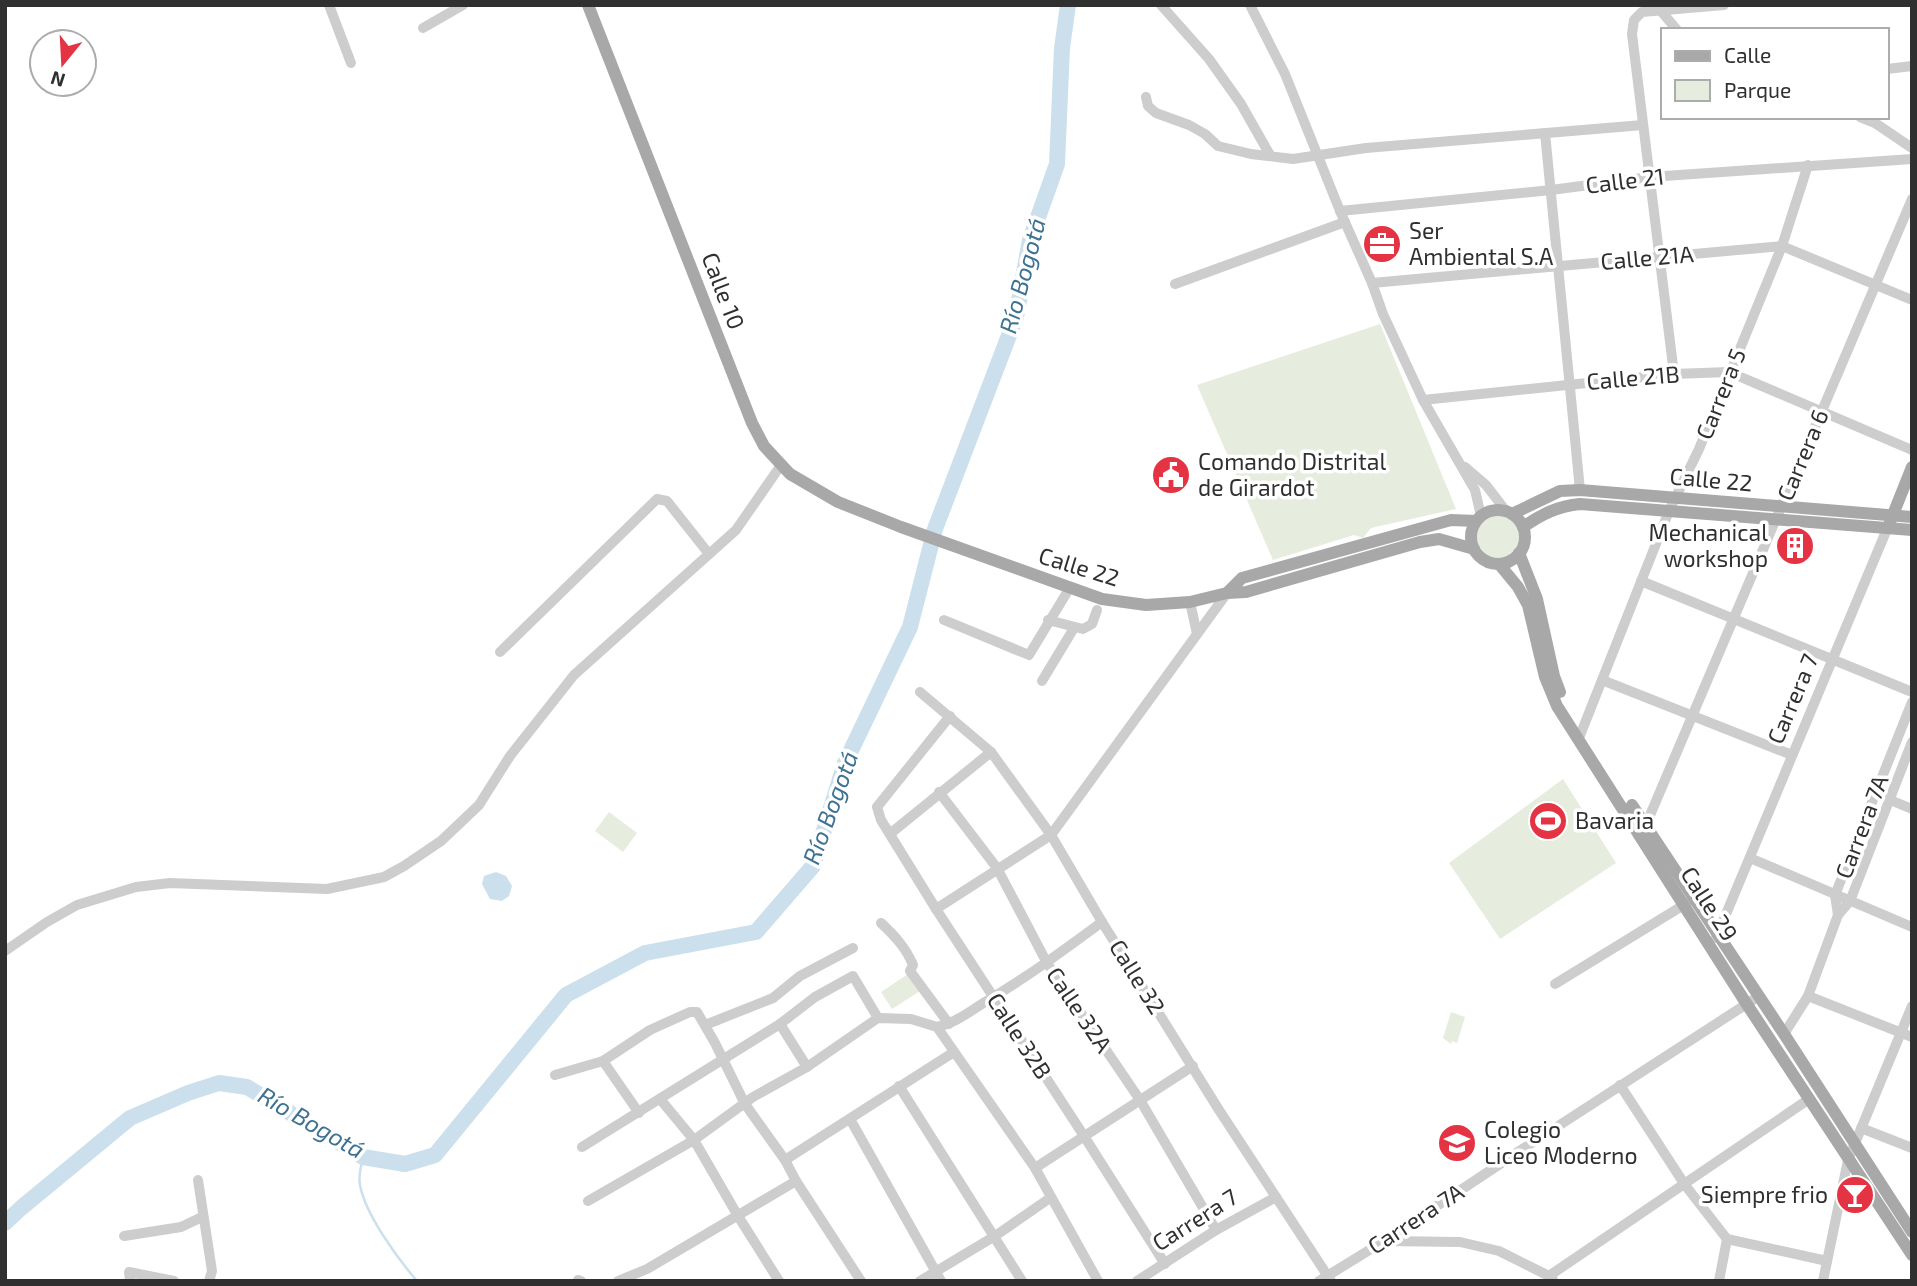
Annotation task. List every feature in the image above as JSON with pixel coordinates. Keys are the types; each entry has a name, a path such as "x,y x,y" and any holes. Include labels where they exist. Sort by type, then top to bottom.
{"main road":[{"name":"Calle 10","path":"587,5 752,423 764,446 790,474 838,502 899,526"},
{"name":"Carrera 7","path":"1887,528 1912,467"},
{"name":"Calle 22","path":"1509,512 1560,491 1580,490 1912,517"},
{"name":"Calle 22","path":"1524,527 1541,514 1563,506 1580,504 1912,530"},
{"path":"1493,510 1509,512 1524,527 1524,545 1514,559 1499,564 1485,560 1474,549 1471,535 1478,519 1493,510"},
{"name":"Calle 22","path":"1227,593 1242,578 1451,520 1478,519"},
{"name":"Calle 22","path":"899,526 1069,589 1102,600 1125,603 1190,602 1227,593 1246,592 1420,542 1439,539 1474,549"},
{"name":"Calle 29","path":"1519,553 1537,599 1554,676 1581,733 1714,940 1746,1003 1912,1255"},
{"name":"Calle 29","path":"1499,564 1518,587 1528,605 1545,677 1557,706 1581,733 1645,827 1690,902"},
{"name":"Calle 29","path":"1714,940 1759,996 1912,1232"}],"street":[{"path":"330,5 351,63"},
{"path":"424,27 463,5"},
{"path":"1161,5 1209,59 1241,104 1270,155"},
{"path":"1250,5 1285,74 1383,314 1423,400 1475,490 1478,519"},
{"path":"1674,373 1632,34 1634,20 1642,12 1724,5"},
{"path":"1661,11 1675,28"},
{"path":"1889,69 1912,66"},
{"path":"1146,97 1148,106 1156,113 1189,125 1218,146 1251,154 1293,159 1366,148 1643,125"},
{"path":"1865,119 1912,148"},
{"path":"1545,133 1580,490"},
{"name":"Calle 21","path":"1340,211 1551,190 1650,177 1912,159"},
{"name":"Carrera 5","path":"1581,733 1669,511 1699,449 1782,246 1808,165"},
{"name":"Carrera 6","path":"1645,827 1912,199"},
{"path":"1175,284 1345,222"},
{"name":"Calle 21A","path":"1372,283 1782,246 1912,300"},
{"name":"Calle 21B","path":"1423,400 1674,373 1729,372 1912,450"},
{"path":"1460,462 1486,485 1509,512"},
{"path":"5,951 77,905 136,887 170,883 327,889 384,877 404,866 441,841 479,805 510,756 574,675 736,530 781,465"},
{"path":"500,652 657,499 667,501 709,554"},
{"name":"Carrera 7","path":"1714,940 1887,528"},
{"path":"1641,581 1912,692"},
{"path":"944,620 1029,654 1069,589"},
{"path":"936,909 1051,835 1227,593"},
{"path":"1190,602 1197,634"},
{"path":"1048,620 1083,629 1092,624 1097,610"},
{"path":"1042,681 1074,628"},
{"path":"1602,680 1792,755"},
{"name":"Calle 32","path":"920,692 991,752 1051,835 1102,922 1326,1280"},
{"name":"Carrera 7A","path":"1838,915 1835,895 1912,702"},
{"name":"Calle 32B","path":"950,716 877,807 881,820 1165,1264"},
{"name":"Carrera 7A","path":"1784,1034 1808,996 1838,915 1850,901 1912,742"},
{"path":"891,833 991,752"},
{"name":"Calle 32A","path":"939,792 997,868 1047,963 1140,1100 1216,1230"},
{"path":"1874,794 1912,809"},
{"path":"1750,858 1912,927"},
{"path":"1555,984 1690,902"},
{"path":"588,1201 694,1139 878,1018 911,1018 937,1027 949,1024 1047,963 1102,922"},
{"path":"881,923 901,943 913,965 910,971 949,1024"},
{"path":"705,1025 773,999 800,976 853,948"},
{"path":"582,1147 780,1024 815,997 853,976 878,1018"},
{"name":"Carrera 7A","path":"1326,1280 1759,996"},
{"path":"1808,996 1912,1037"},
{"path":"1823,1281 1848,1160 1912,1006"},
{"path":"555,1075 603,1061 650,1030 690,1012 697,1012 745,1104 785,1160 862,1281"},
{"path":"780,1024 807,1067"},
{"path":"937,1027 1035,1168 1098,1281"},
{"path":"785,1160 954,1052"},
{"path":"603,1061 639,1113"},
{"path":"1035,1168 1193,1066"},
{"path":"1620,1085 1685,1185 1727,1239 1827,1261"},
{"path":"899,1086 1022,1281"},
{"path":"660,1099 694,1139 779,1281"},
{"path":"1384,1241 1460,1242 1499,1251 1551,1278 1809,1099"},
{"path":"850,1119 942,1281"},
{"path":"1861,1128 1912,1148"},
{"path":"198,1180 212,1271 209,1281"},
{"path":"618,1281 647,1269 796,1181"},
{"name":"Carrera 7","path":"1137,1281 1216,1230 1276,1197"},
{"path":"920,1281 995,1236 1050,1198"},
{"path":"124,1236 181,1227 202,1217"},
{"path":"1719,1281 1727,1239"},
{"path":"130,1277 174,1281"}],"green space":[{"path":"1380,324 1456,509 1371,528 1363,538 1354,535 1273,560 1197,385"},
{"path":"1498,516 1513,522 1519,537 1513,552 1498,558 1483,552 1477,537 1483,522"},
{"name":"Bavaria","path":"1563,779 1616,863 1500,939 1449,863"},
{"path":"609,812 637,833 623,852 595,831"},
{"path":"908,974 920,991 892,1009 881,992"},
{"path":"1451,1012 1465,1017 1457,1043 1452,1041 1451,1044 1443,1038"}],"water":[{"path":"496,872 506,876 512,886 509,896 502,901 490,899 482,884 484,876"}],"waterway":[{"name":"Río Bogotá","path":"5,1223 130,1118 219,1083 247,1087 363,1157 405,1164 435,1155 566,995 645,953 756,932 813,866 845,763 910,627 935,529 1016,317 1030,240 1057,164 1062,48 1068,5"},
{"path":"363,1157 359,1182 368,1209 392,1249 417,1281"}],"place":[{"name":"Ser Ambiental S.A","path":"1382,244"},
{"name":"Comando Distrital de Girardot","path":"1171,475"},
{"name":"Mechanical workshop","path":"1795,546"},
{"name":"Bavaria","path":"1548,821"},
{"name":"Colegio Liceo Moderno","path":"1457,1143"},
{"name":"Siempre frio","path":"1855,1195"}]}
